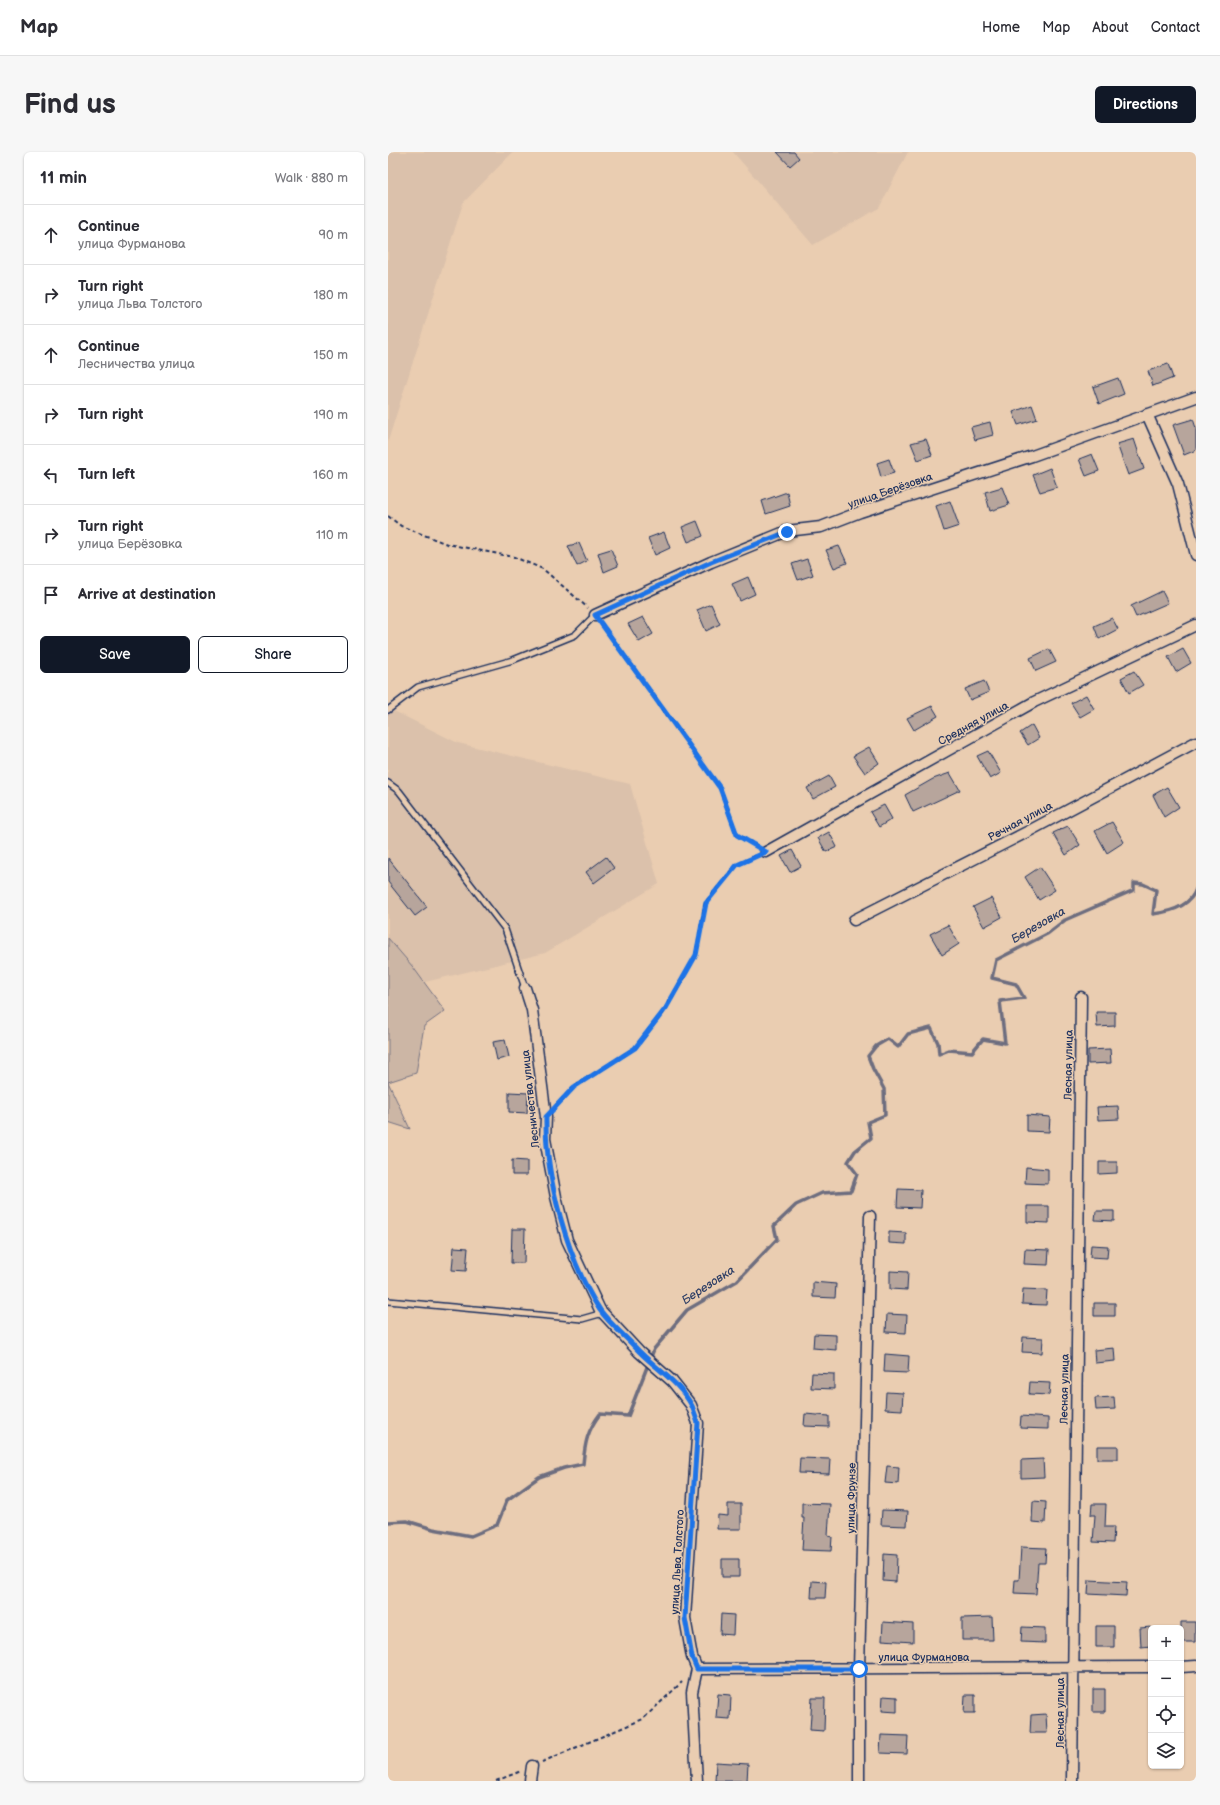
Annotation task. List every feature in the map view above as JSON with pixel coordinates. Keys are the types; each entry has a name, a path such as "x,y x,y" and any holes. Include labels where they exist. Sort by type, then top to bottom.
{"street":[{"name":"улица Берёзовка","path":"595,615 711,562 787,532 821,527 860,512 1032,456 1196,397"},
{"path":"1147,414 1178,484 1196,555"},
{"name":"Средняя улица","path":"766,852 1034,702 1196,625"},
{"name":"Речная улица","path":"854,920 1196,742"},
{"name":"Лесничества улица","path":"525,988 532,1010 546,1117 545,1139 556,1197 567,1240 583,1278 603,1313 639,1352"},
{"name":"Лесная улица","path":"1072,1781 1072,1668 1081,996"},
{"name":"улица Фрунзе","path":"859,1781 859,1669 870,1216"},
{"name":"улица Льва Толстого","path":"639,1352 672,1381 692,1405 698,1423 685,1618 692,1657 697,1669"},
{"path":"1184,1666 1196,1666"},
{"name":"улица Фурманова","path":"697,1669 1148,1667"},
{"path":"697,1669 692,1692 697,1781"},
{"path":"530,1781 532,1766"}],"lane":[{"path":"388,710 418,687 513,660 575,635 595,615"},
{"path":"388,783 399,791 505,929 525,988"},
{"path":"388,1301 582,1319 603,1313"}],"path":[{"path":"388,516 401,526 447,544 514,557 543,569 595,615 720,788 737,835 766,852"},
{"path":"546,1117 574,1087 635,1048 666,1008 696,955 706,903 737,865 766,852"},
{"path":"496,1781 643,1719 697,1669"}],"shaded area":[{"path":"388,152 513,152 463,203 388,441"},
{"path":"733,152 908,152 879,208 813,245"},
{"path":"388,708 458,743 630,784 659,884 545,953 388,991"},
{"path":"388,938 413,967 445,1011 424,1026 416,1073 388,1082"},
{"path":"388,1082 410,1129 388,1122"}],"building":[{"path":"777,152 794,152 799,158 790,166"},
{"path":"1168,364 1173,378 1153,386 1148,371"},
{"path":"1118,378 1124,394 1099,404 1093,387"},
{"path":"1032,405 1037,419 1018,425 1013,412"},
{"path":"1193,419 1196,428 1196,450 1184,455 1173,425"},
{"path":"990,422 993,435 975,440 971,427"},
{"path":"926,439 932,455 918,460 911,443"},
{"path":"1134,439 1144,469 1128,475 1117,444"},
{"path":"1092,454 1099,471 1086,476 1079,459"},
{"path":"889,459 894,473 881,477 877,463"},
{"path":"1050,468 1057,487 1040,492 1033,475"},
{"path":"1002,487 1009,505 990,511 985,492"},
{"path":"787,492 790,506 766,514 762,501"},
{"path":"950,501 959,526 944,531 936,506"},
{"path":"697,521 703,536 688,542 682,527"},
{"path":"664,532 670,548 655,555 648,538"},
{"path":"579,543 587,561 577,566 568,546"},
{"path":"839,546 847,563 834,568 826,550"},
{"path":"611,549 618,566 604,572 598,553"},
{"path":"807,559 813,575 798,580 792,564"},
{"path":"748,577 755,594 740,601 732,584"},
{"path":"1162,591 1168,603 1136,617 1131,606"},
{"path":"711,604 720,624 706,631 697,610"},
{"path":"643,617 653,634 639,642 628,624"},
{"path":"1112,618 1118,629 1099,639 1094,626"},
{"path":"1049,649 1056,662 1036,671 1030,658"},
{"path":"1183,649 1191,663 1176,672 1168,657"},
{"path":"1134,671 1143,685 1129,693 1121,678"},
{"path":"984,681 989,692 970,700 965,689"},
{"path":"1086,695 1094,709 1080,717 1071,703"},
{"path":"932,706 938,716 914,730 907,718"},
{"path":"1032,725 1039,738 1028,745 1020,733"},
{"path":"869,747 879,763 865,773 853,756"},
{"path":"988,751 1001,773 990,779 977,756"},
{"path":"950,773 960,790 913,812 905,795 933,779"},
{"path":"829,776 835,787 813,799 807,788"},
{"path":"1167,787 1179,807 1164,817 1153,795"},
{"path":"884,805 892,819 879,827 870,812"},
{"path":"1112,822 1124,842 1107,853 1095,831"},
{"path":"1068,826 1080,845 1066,855 1053,833"},
{"path":"829,832 837,847 826,852 818,838"},
{"path":"792,850 801,866 790,872 781,856"},
{"path":"606,857 614,868 594,883 586,872"},
{"path":"388,858 427,907 415,916 388,882"},
{"path":"1040,867 1055,890 1039,900 1025,877"},
{"path":"991,898 1002,917 984,927 973,907"},
{"path":"948,925 959,944 942,955 930,934"},
{"path":"1096,1012 1115,1012 1115,1026 1097,1027"},
{"path":"505,1040 509,1057 497,1060 493,1042"},
{"path":"1110,1049 1111,1063 1088,1064 1088,1050"},
{"path":"509,1092 528,1093 527,1113 509,1112"},
{"path":"1118,1106 1119,1119 1098,1120 1097,1107"},
{"path":"1027,1115 1050,1117 1049,1132 1027,1131"},
{"path":"512,1160 527,1161 527,1175 512,1175"},
{"path":"1099,1162 1117,1162 1117,1173 1099,1174"},
{"path":"1026,1167 1048,1169 1048,1184 1025,1183"},
{"path":"898,1189 921,1190 920,1208 897,1207"},
{"path":"1027,1206 1049,1206 1049,1223 1027,1222"},
{"path":"1096,1211 1114,1211 1114,1221 1095,1220"},
{"path":"512,1229 525,1229 524,1263 511,1263"},
{"path":"889,1232 906,1233 906,1244 889,1243"},
{"path":"1091,1245 1108,1246 1107,1258 1090,1257"},
{"path":"454,1247 468,1248 466,1271 452,1270"},
{"path":"1025,1249 1049,1250 1048,1265 1024,1264"},
{"path":"890,1271 908,1272 907,1290 890,1289"},
{"path":"813,1282 836,1284 835,1298 813,1297"},
{"path":"1023,1289 1047,1290 1046,1305 1022,1304"},
{"path":"1094,1303 1115,1303 1115,1316 1094,1316"},
{"path":"887,1314 907,1315 906,1333 886,1332"},
{"path":"814,1334 836,1335 836,1350 813,1348"},
{"path":"1023,1337 1043,1338 1042,1353 1022,1352"},
{"path":"1114,1348 1115,1361 1095,1363 1094,1350"},
{"path":"885,1354 909,1356 908,1373 884,1372"},
{"path":"812,1373 834,1374 834,1389 811,1388"},
{"path":"1030,1382 1050,1383 1049,1395 1029,1394"},
{"path":"886,1392 903,1393 902,1410 885,1409"},
{"path":"1114,1397 1115,1409 1096,1410 1095,1398"},
{"path":"805,1414 829,1416 829,1427 804,1426"},
{"path":"1021,1416 1048,1418 1048,1429 1020,1428"},
{"path":"1097,1446 1118,1446 1118,1459 1097,1459"},
{"path":"800,1458 830,1459 829,1474 799,1473"},
{"path":"1043,1459 1044,1477 1021,1478 1021,1460"},
{"path":"887,1466 899,1467 898,1484 885,1483"},
{"path":"1033,1501 1046,1502 1045,1523 1032,1522"},
{"path":"802,1503 830,1504 828,1536 832,1537 831,1551 802,1550 804,1518 802,1518"},
{"path":"728,1504 741,1504 741,1529 717,1529 718,1515 728,1516"},
{"path":"1092,1504 1106,1504 1105,1527 1114,1527 1113,1543 1093,1542 1095,1515 1091,1515"},
{"path":"882,1510 908,1511 907,1526 881,1525"},
{"path":"1021,1547 1046,1548 1045,1563 1038,1563 1036,1594 1014,1593 1015,1580 1019,1580"},
{"path":"884,1554 897,1555 896,1582 883,1581"},
{"path":"722,1559 739,1559 739,1577 722,1577"},
{"path":"1089,1580 1127,1582 1126,1596 1088,1594"},
{"path":"812,1581 826,1582 825,1598 811,1598"},
{"path":"721,1614 734,1615 733,1635 720,1634"},
{"path":"992,1617 993,1640 962,1640 962,1618"},
{"path":"883,1622 913,1624 913,1642 882,1640"},
{"path":"1181,1622 1195,1622 1195,1642 1184,1642 1184,1625 1181,1625"},
{"path":"1096,1626 1114,1626 1114,1647 1096,1647"},
{"path":"1022,1627 1045,1628 1045,1643 1021,1642"},
{"path":"1148,1627 1148,1646 1141,1647 1140,1628"},
{"path":"1093,1689 1105,1689 1105,1712 1093,1712"},
{"path":"718,1694 731,1695 730,1719 716,1718"},
{"path":"965,1695 975,1695 975,1713 964,1713"},
{"path":"883,1696 897,1697 897,1712 882,1711"},
{"path":"812,1698 825,1698 824,1731 810,1730"},
{"path":"1046,1714 1047,1733 1030,1733 1031,1715"},
{"path":"881,1735 908,1736 907,1754 880,1753"},
{"path":"716,1762 748,1764 747,1781 715,1781"}],"waterway":[{"name":"Березовка","path":"388,1522 407,1521 433,1529 471,1536 497,1525 507,1500 539,1477 564,1468 583,1464 589,1432 600,1414 628,1416 654,1349 687,1310 737,1281 777,1239 774,1226 796,1205 822,1193 851,1191 857,1174 848,1162 855,1151 871,1138 868,1122 885,1115 884,1089 868,1056 876,1046 888,1039 898,1047 908,1034 931,1028 938,1043 939,1054 949,1050 972,1052 983,1039 1005,1043 1000,1001 1024,998 1016,984 992,978 996,960 1047,934 1065,920 1134,890 1134,883 1143,884 1156,890 1153,914 1179,908 1189,900 1196,889"}],"route":[{"path":"787,532 711,562 595,615 720,788 737,835 766,852 737,865 706,903 696,955 666,1008 635,1048 574,1087 546,1117 545,1139 556,1197 567,1240 583,1278 600,1310 639,1352 672,1381 692,1405 698,1423 685,1618 692,1657 697,1669 859,1669"}]}
